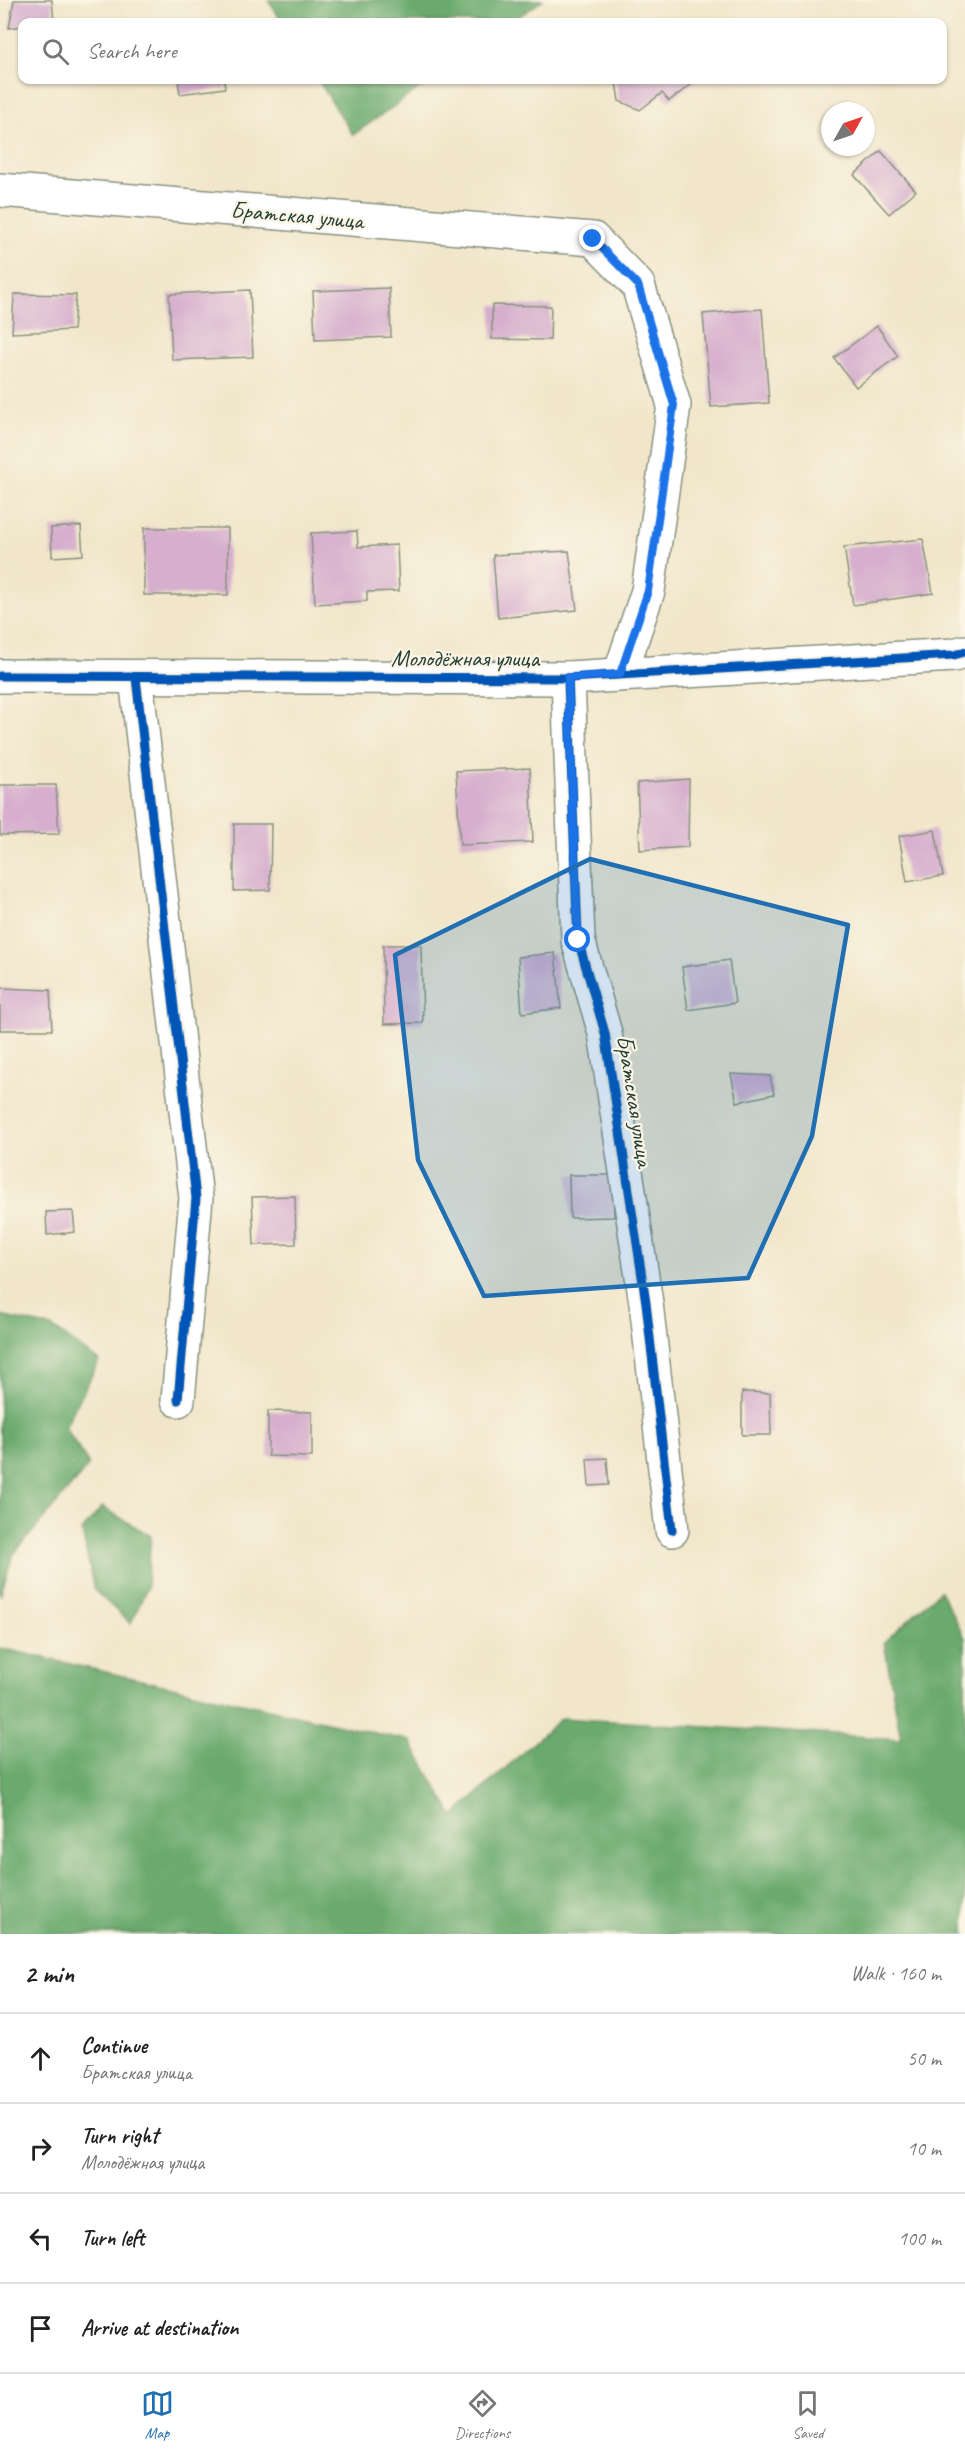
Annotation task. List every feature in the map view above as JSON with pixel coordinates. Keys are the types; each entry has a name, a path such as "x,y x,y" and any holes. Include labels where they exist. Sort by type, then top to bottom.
{"street":[{"name":"Братская улица","path":"0,190 593,239 638,285 674,405 648,591 620,674"},
{"name":"Молодёжная улица","path":"0,676 568,678 954,655 965,652"},
{"path":"136,678 196,1198 178,1400"},
{"name":"Братская улица","path":"568,678 578,940 605,1033 646,1303 672,1530"}],"highlighted area":[{"path":"590,859 848,925 812,1136 748,1278 484,1296 418,1160 395,955"}],"green space":[{"path":"268,0 543,0 517,18 279,18"},
{"path":"321,84 425,84 353,135"},
{"path":"0,1316 52,1327 99,1361 65,1427 89,1465 13,1555 0,1596"},
{"path":"102,1507 151,1536 147,1587 131,1624 94,1590 82,1531"},
{"path":"940,1591 965,1638 965,1934 0,1934 0,1648 410,1741 453,1816 561,1718 901,1739 884,1642"}],"building":[{"path":"14,0 52,0 54,18 18,18 18,27 9,28"},
{"path":"179,84 224,84 225,88 180,94"},
{"path":"616,84 692,84 669,101 662,93 640,110 619,101"},
{"path":"881,151 916,191 889,214 854,175"},
{"path":"389,288 391,337 315,340 313,291"},
{"path":"250,290 253,357 172,360 169,294"},
{"path":"14,294 76,295 73,330 12,333"},
{"path":"492,305 551,306 550,340 492,339"},
{"path":"762,309 769,403 711,407 703,314"},
{"path":"877,326 898,356 856,387 834,358"},
{"path":"81,526 83,555 52,557 51,528"},
{"path":"144,528 228,528 228,595 144,595"},
{"path":"357,531 358,547 397,545 399,591 367,592 367,601 315,604 311,533"},
{"path":"923,539 933,593 853,605 844,547"},
{"path":"569,551 577,610 498,618 493,555"},
{"path":"530,768 533,842 460,845 456,771"},
{"path":"689,779 688,847 640,850 637,783"},
{"path":"0,785 56,785 59,834 0,835"},
{"path":"234,824 271,824 270,890 234,891"},
{"path":"935,830 943,876 907,882 899,836"},
{"path":"383,945 421,945 423,1023 384,1024"},
{"path":"555,953 561,1008 522,1013 518,957"},
{"path":"729,960 735,1003 688,1010 682,967"},
{"path":"0,988 50,990 52,1030 0,1030"},
{"path":"731,1074 770,1076 774,1094 737,1102"},
{"path":"569,1175 613,1175 614,1217 570,1218"},
{"path":"295,1196 296,1244 254,1245 252,1197"},
{"path":"73,1211 75,1232 47,1235 46,1212"},
{"path":"742,1392 770,1393 771,1435 742,1435"},
{"path":"268,1411 312,1412 312,1457 268,1456"},
{"path":"607,1458 609,1485 589,1486 587,1459"}],"cycle path":[{"path":"0,676 568,678 954,655 965,652"},
{"path":"136,678 196,1198 178,1400"},
{"path":"568,678 578,940 605,1033 646,1303 672,1530"}],"route":[{"path":"578,940 568,678 620,674 648,591 674,405 638,285 593,239"}]}
